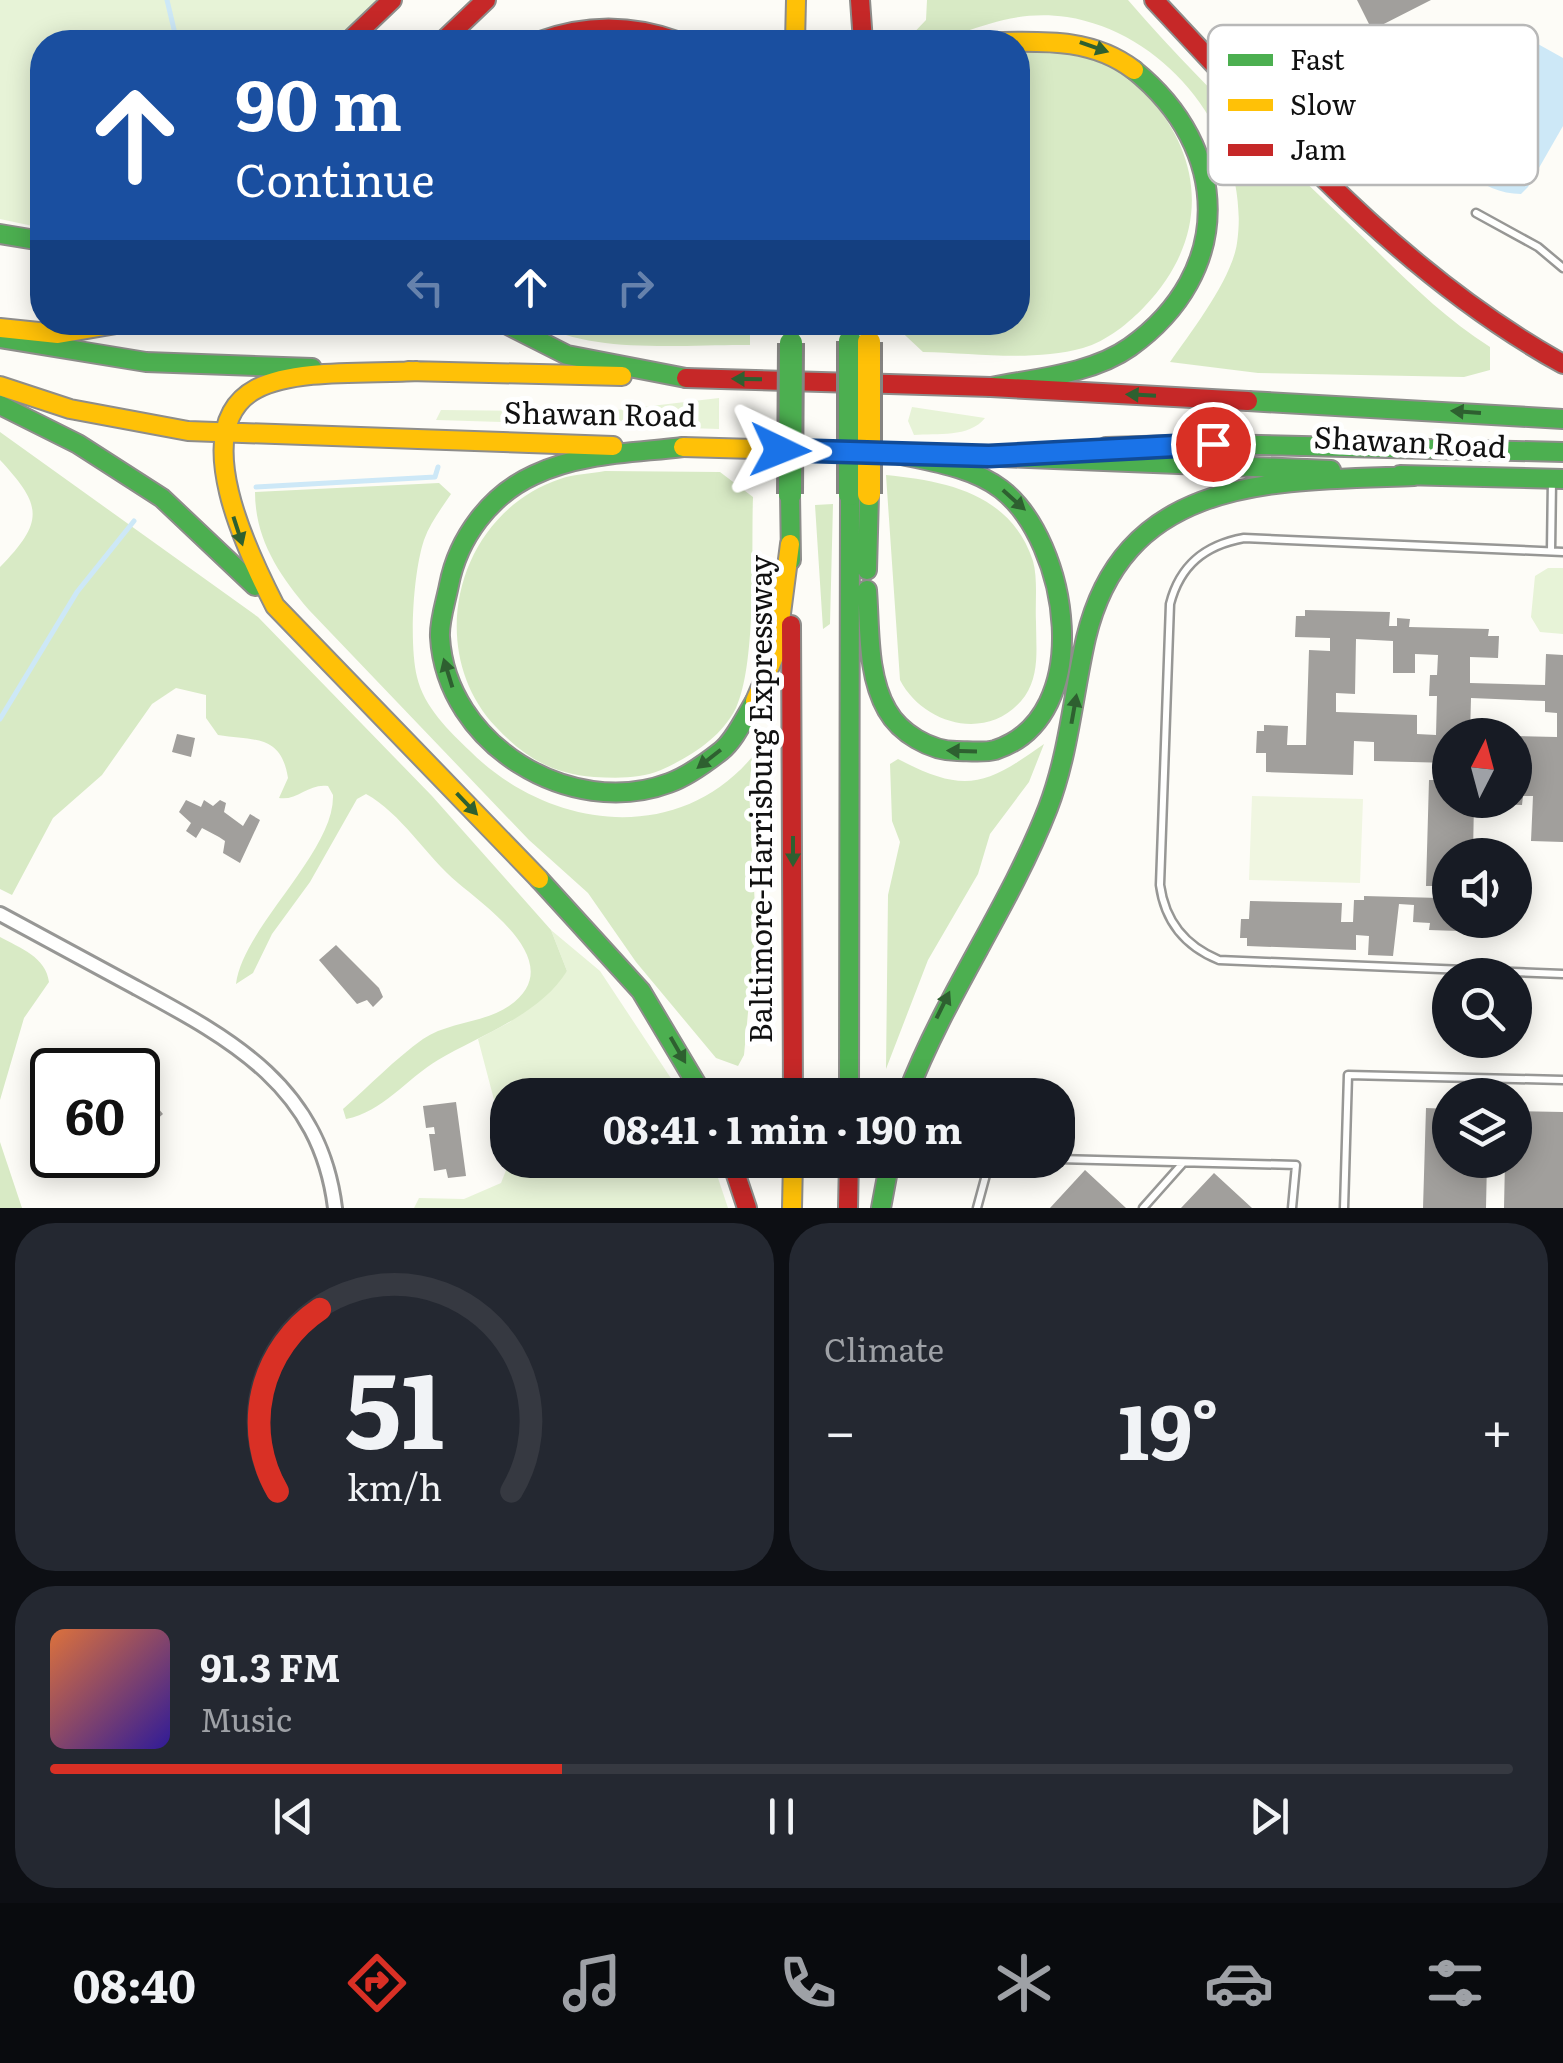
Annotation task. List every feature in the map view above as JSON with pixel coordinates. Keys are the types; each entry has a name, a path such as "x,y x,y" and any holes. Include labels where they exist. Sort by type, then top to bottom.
{"main road":[{"path":"361,30 392,0"},
{"path":"455,30 486,0"},
{"path":"795,30 796,0"},
{"path":"851,0 851,30"},
{"path":"860,0 862,30"},
{"path":"1154,0 1208,55"},
{"path":"583,30 598,26 642,30"},
{"path":"991,387 1109,358 1149,333 1180,299 1193,276 1209,212 1204,164 1187,122 1143,72 1082,42 1030,38"},
{"path":"1336,185 1423,274 1491,325 1563,364"},
{"path":"0,234 30,240"},
{"path":"0,328 30,331"},
{"path":"523,335 545,349 572,358 686,378"},
{"name":"Baltimore-Harrisburg Expressway","path":"790,335 793,1078"},
{"path":"849,1078 860,335"},
{"name":"Shawan Road","path":"0,338 146,362 991,387 1563,419"},
{"path":"275,606 236,528 228,492 226,435 235,408 254,390 272,384 417,371"},
{"name":"Shawan Road","path":"0,386 113,418 226,435 1194,461 1414,476 1558,479"},
{"path":"0,405 78,444 162,498 275,606 596,936 652,1008 693,1078"},
{"path":"989,456 1213,444 1563,452"},
{"path":"682,447 586,460 533,475 497,500 467,535 442,598 441,644 454,691 493,749 532,776 591,794 656,787 699,768 740,729 764,688 772,668 790,544"},
{"path":"866,590 880,694 888,712 918,740 948,751 976,752 1018,736 1045,709 1061,660 1061,586 1042,531 1018,502 984,479 892,453"},
{"path":"913,1078 934,1024 1047,810 1068,744 1095,604 1124,554 1164,516 1216,492 1246,485 1414,476"},
{"path":"860,494 866,590 864,1078"},
{"path":"737,1178 747,1208"},
{"path":"792,1178 792,1208"},
{"path":"848,1178 848,1208"},
{"path":"864,1178 864,1208"},
{"path":"881,1208 887,1178"}],"street":[{"path":"0,914 240,1046 289,1096 310,1129 335,1208"}],"lane":[{"path":"1476,213 1538,248 1563,268"},
{"path":"1551,551 1558,479"},
{"path":"1563,552 1244,538 1222,542 1194,560 1182,572 1170,604 1160,885 1170,922 1196,951 1219,960 1563,974"},
{"path":"1344,1208 1348,1075 1563,1080"},
{"path":"1075,1159 1296,1164 1292,1208"},
{"path":"1143,1208 1184,1162"},
{"path":"977,1208 985,1178"}],"green space":[{"path":"0,0 380,0 349,30 30,30 30,225 0,219"},
{"path":"927,0 1128,0 1208,86 1208,117 1170,69 1139,45 1104,27 1043,15 970,30 916,30 926,20"},
{"path":"1030,50 1086,54 1119,68 1167,121 1189,174 1189,228 1165,281 1132,319 1101,341 1083,348 1044,355 923,352 905,335 1030,335"},
{"path":"1234,185 1308,185 1397,271 1490,347 1490,370 1464,377 1258,373 1170,362 1219,289 1234,257 1238,205"},
{"path":"567,335 750,335 750,345 670,346 585,340"},
{"path":"719,398 719,429 436,420 441,410 600,412"},
{"path":"912,407 985,418 962,432 914,435 908,421"},
{"path":"0,432 258,617 432,796 551,930 567,971 541,1000 508,1023 438,1060 371,1110 346,1119 343,1109 423,1039 509,1006 525,990 531,973 527,956 504,923 446,872 391,812 366,794 357,799 310,882 272,934 253,973 236,984 254,938 320,841 330,817 333,795 328,786 321,786 279,798 288,778 273,747 255,740 218,735 206,718 206,695 176,688 152,704 102,775 53,818 12,895 0,889 0,567 25,537 33,513 24,489 0,460"},
{"path":"605,471 720,472 753,497 750,635 743,688 736,708 722,729 694,753 653,773 628,777 565,772 528,755 507,738 474,696 461,661 457,624 462,587 475,553 496,522 524,497 560,479"},
{"path":"886,475 954,487 974,495 1009,520 1023,538 1033,561 1036,583 1035,670 1025,696 1011,711 994,720 977,724 941,718 925,709 900,680"},
{"path":"439,483 451,494 429,528 420,554 413,646 420,688 446,727 470,751 501,777 536,797 574,811 612,817 651,815 688,805 722,785 753,756 749,788 756,928 744,1055 738,1066 716,1058 636,962 588,893 529,840 309,610 271,556 256,509 255,492"},
{"path":"833,504 830,624 823,629 815,505"},
{"path":"1548,568 1563,568 1563,634 1540,632 1531,617 1535,576"},
{"path":"1044,744 1029,782 990,834 978,874 928,960 886,1069 888,895 900,842 892,821 890,764 898,759 941,777 974,780 1006,769"},
{"path":"1252,796 1363,799 1360,883 1249,880"},
{"path":"551,930 600,971 671,1078 490,1078 490,1085 478,1039 510,1022 567,971"},
{"path":"0,937 37,960 49,982 24,1018 0,1100"},
{"path":"0,1142 22,1208 0,1208"},
{"path":"503,1178 718,1178 728,1208 414,1208 419,1198 464,1199 501,1183"}],"water":[{"path":"1538,44 1563,58 1563,126 1538,170"},
{"path":"1486,185 1529,185 1521,194"}],"building":[{"path":"1357,0 1431,0 1382,25 1370,25"},
{"path":"1305,610 1390,612 1389,626 1397,626 1397,618 1410,619 1409,627 1489,629 1488,636 1499,636 1498,658 1470,657 1470,683 1545,685 1546,654 1563,655 1563,842 1531,838 1532,736 1557,737 1557,713 1545,712 1545,701 1471,698 1470,718 1436,718 1437,696 1429,696 1430,675 1437,675 1438,655 1415,654 1415,673 1393,673 1393,641 1356,639 1355,694 1336,693 1336,712 1417,715 1417,734 1432,735 1432,763 1374,761 1374,742 1354,741 1353,775 1266,772 1266,753 1256,753 1257,731 1264,731 1264,725 1288,726 1287,745 1306,745 1309,650 1330,651 1330,638 1295,637 1296,616 1305,616"},
{"path":"177,734 195,738 191,757 172,752"},
{"path":"1432,780 1432,818 1474,818 1473,838 1432,838 1432,886 1426,886"},
{"path":"186,800 201,807 204,800 213,806 220,800 226,803 224,812 243,826 250,814 260,820 240,863 223,853 225,841 219,837 202,828 196,838 186,831 191,823 179,812"},
{"path":"1364,896 1432,898 1432,930 1430,923 1413,922 1414,905 1399,904 1393,956 1368,955 1369,936 1356,935 1356,950 1247,946 1247,938 1240,938 1241,919 1249,919 1250,901 1342,903 1341,922 1353,922 1354,900 1364,900"},
{"path":"336,945 379,988 383,997 373,1007 367,1000 357,1004 319,960"},
{"path":"456,1102 466,1176 448,1178 446,1169 434,1171 429,1134 435,1134 434,1127 426,1128 423,1106"},
{"path":"1426,1108 1432,1108 1432,1178 1487,1178 1486,1208 1423,1208"},
{"path":"1532,1111 1563,1112 1563,1208 1504,1208 1505,1178 1532,1178"},
{"path":"1085,1170 1126,1208 1050,1208"},
{"path":"1214,1173 1252,1208 1181,1208"}],"waterway":[{"path":"167,0 174,30"},
{"path":"256,487 435,477 438,467"},
{"path":"0,719 77,592 134,521"}],"traffic: fast":[{"path":"991,387 1063,374 1115,356 1164,317 1189,283 1203,247 1208,210 1203,172 1189,136 1166,101 1134,70"},
{"path":"0,234 30,239"},
{"path":"528,335 567,355 686,378"},
{"path":"0,338 146,362 312,368"},
{"path":"850,341 850,494"},
{"path":"790,494 791,343"},
{"path":"1248,401 1563,419"},
{"path":"0,405 78,444 162,498 255,586"},
{"path":"1106,447 1213,444 1563,452"},
{"path":"683,447 570,462 534,475 490,506 468,535 453,568 440,631 448,676 464,710 489,740 520,764 555,781 592,791 631,792 682,777 726,746 755,701"},
{"path":"867,590 876,682 887,710 908,733 947,750 995,750 1027,731 1049,703 1060,667 1062,627 1056,586 1043,547 1024,514 989,481 948,465 892,453"},
{"path":"926,454 1331,470"},
{"path":"1400,475 1563,479"},
{"path":"914,1078 1048,808 1066,745 1086,638 1106,584 1134,544 1171,516 1213,497 1310,480 1414,476"},
{"path":"790,494 791,560"},
{"path":"849,1078 850,494"},
{"path":"867,570 869,494"},
{"path":"539,879 641,991 693,1078"},
{"path":"881,1208 887,1178"}],"traffic: slow":[{"path":"795,30 796,0"},
{"path":"1030,42 1086,47 1134,70"},
{"path":"0,328 30,331"},
{"path":"869,342 869,494"},
{"path":"408,371 622,376"},
{"path":"417,371 313,375 256,389 235,407 225,432 229,493 251,556 275,606 539,879"},
{"path":"0,386 70,409 188,431 613,446"},
{"path":"683,447 862,452"},
{"path":"755,701 776,652 790,544"},
{"path":"792,1208 793,1178"}],"traffic: jam":[{"path":"361,30 392,0"},
{"path":"455,30 486,0"},
{"path":"860,0 862,30"},
{"path":"1154,0 1208,57"},
{"path":"585,30 632,30"},
{"path":"1331,185 1448,288 1563,364"},
{"path":"686,378 991,387 1248,401"},
{"path":"791,625 793,1078"},
{"path":"737,1178 747,1208"},
{"path":"848,1208 849,1178"}],"route":[{"path":"780,450 989,456 1213,444"}]}
